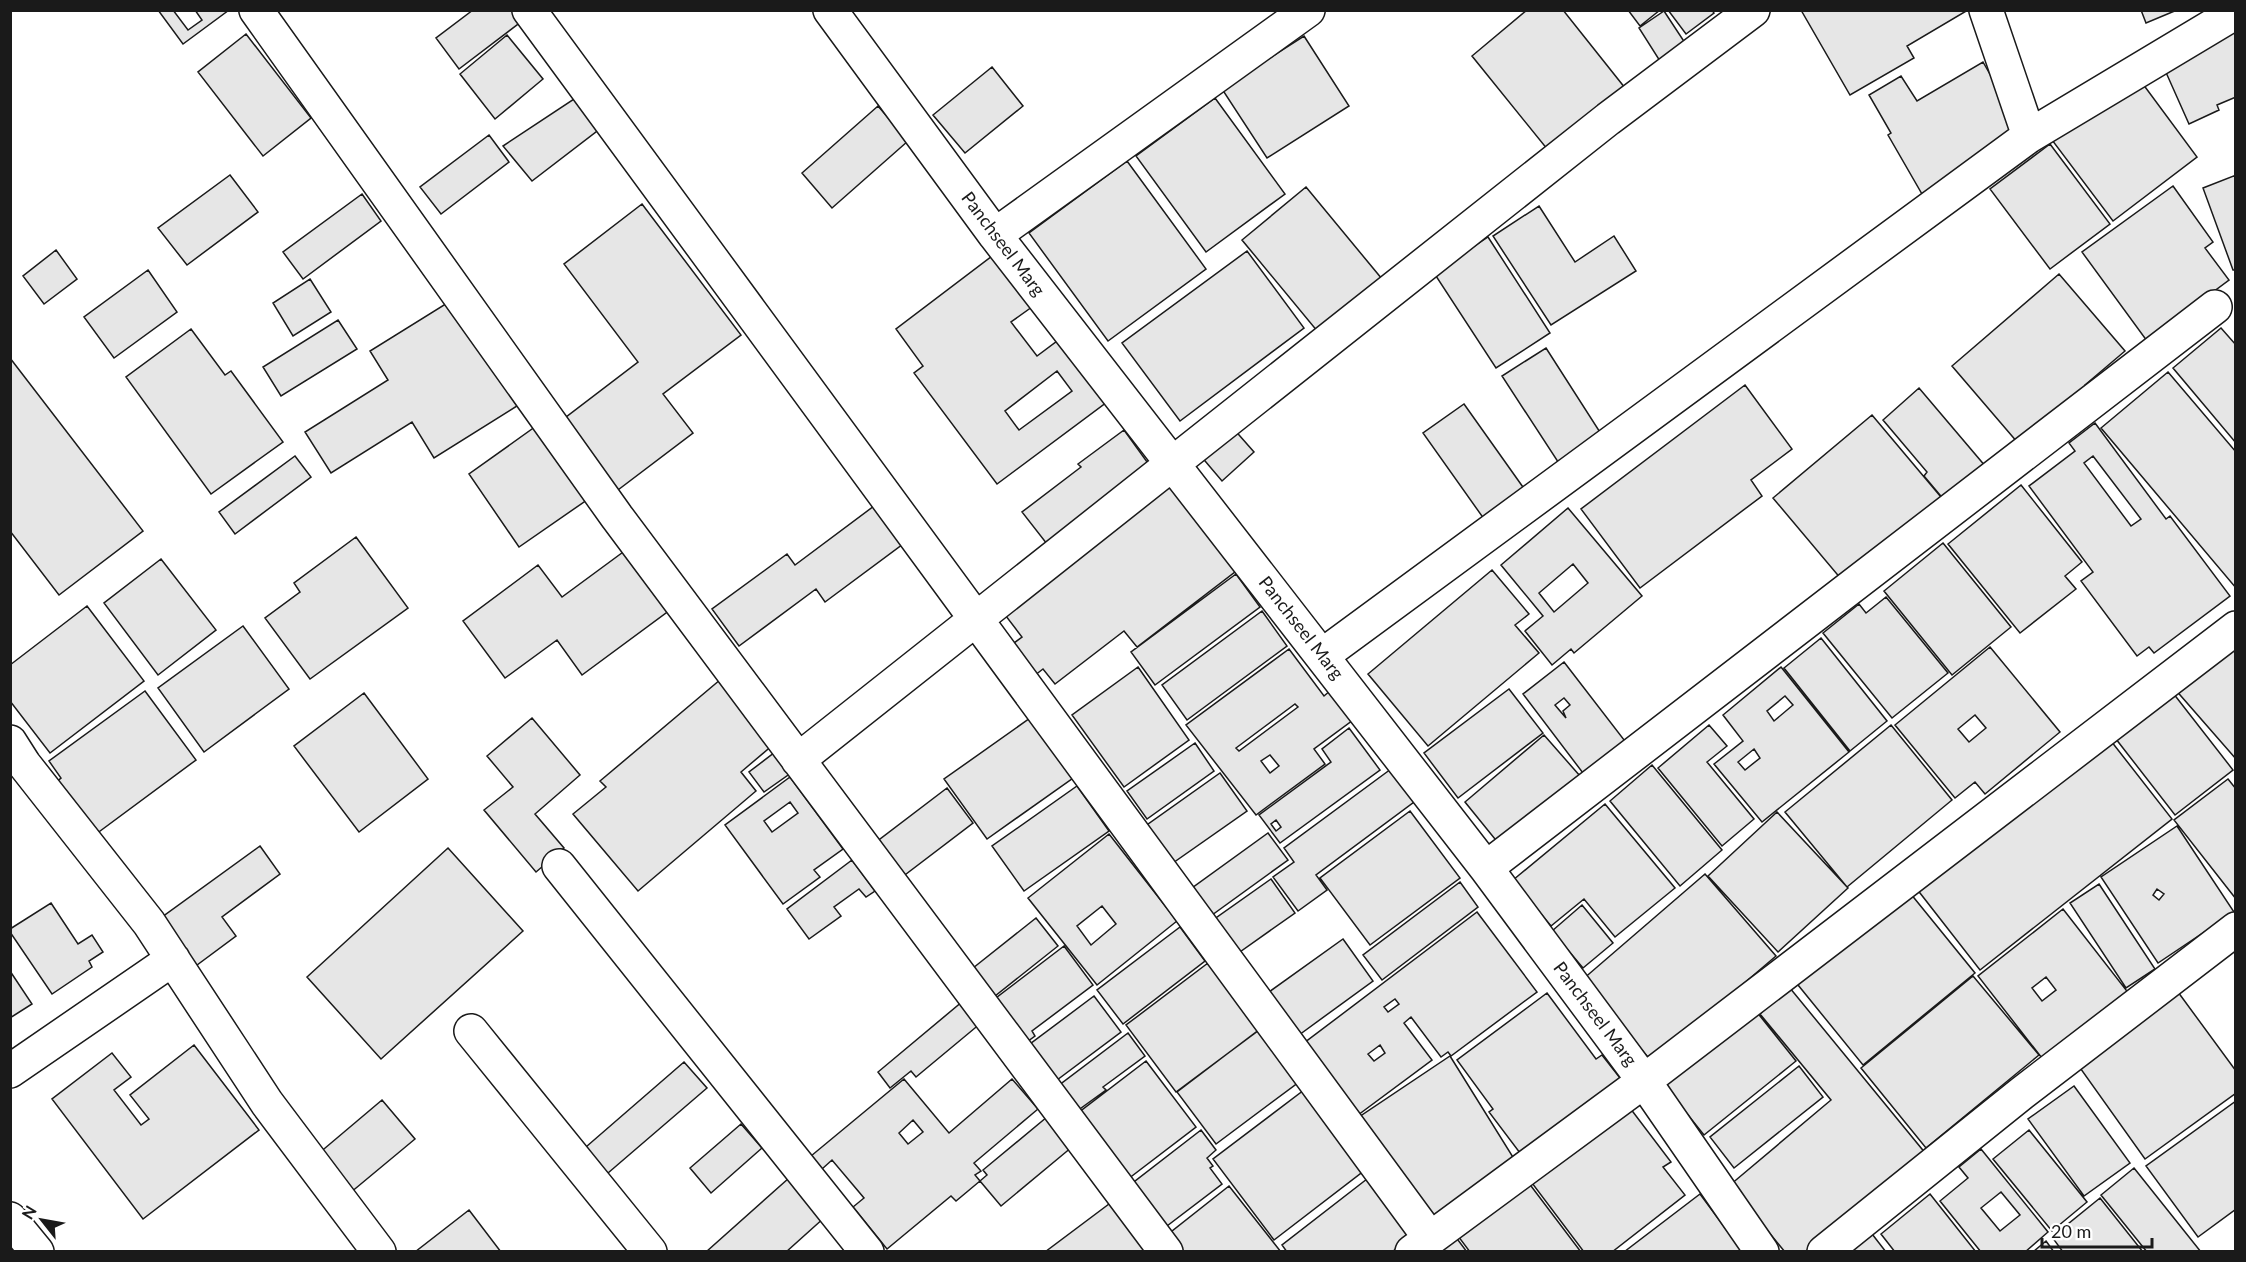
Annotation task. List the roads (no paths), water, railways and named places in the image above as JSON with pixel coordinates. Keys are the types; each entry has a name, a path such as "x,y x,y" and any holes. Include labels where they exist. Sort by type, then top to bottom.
{"street":[{"path":"256,10 610,507 1166,1251"},
{"path":"529,10 975,620 1421,1245 1644,1081 2235,628"},
{"name":"Panchseel Marg","path":"830,10 995,235 1486,868 1644,1081 1762,1251"},
{"path":"995,235 1308,10"},
{"path":"798,760 1608,119 1752,10"},
{"path":"1986,10 2029,136"},
{"path":"1323,656 2029,136 2235,12"},
{"path":"1486,868 2215,307"},
{"path":"10,742 24,764 149,923 267,1103 379,1251"},
{"path":"559,866 867,1251"},
{"path":"1824,1251 2022,1093 2235,929"},
{"path":"10,1071 173,959"},
{"path":"471,1031 650,1251"},
{"path":"10,1219 37,1251"}]}
